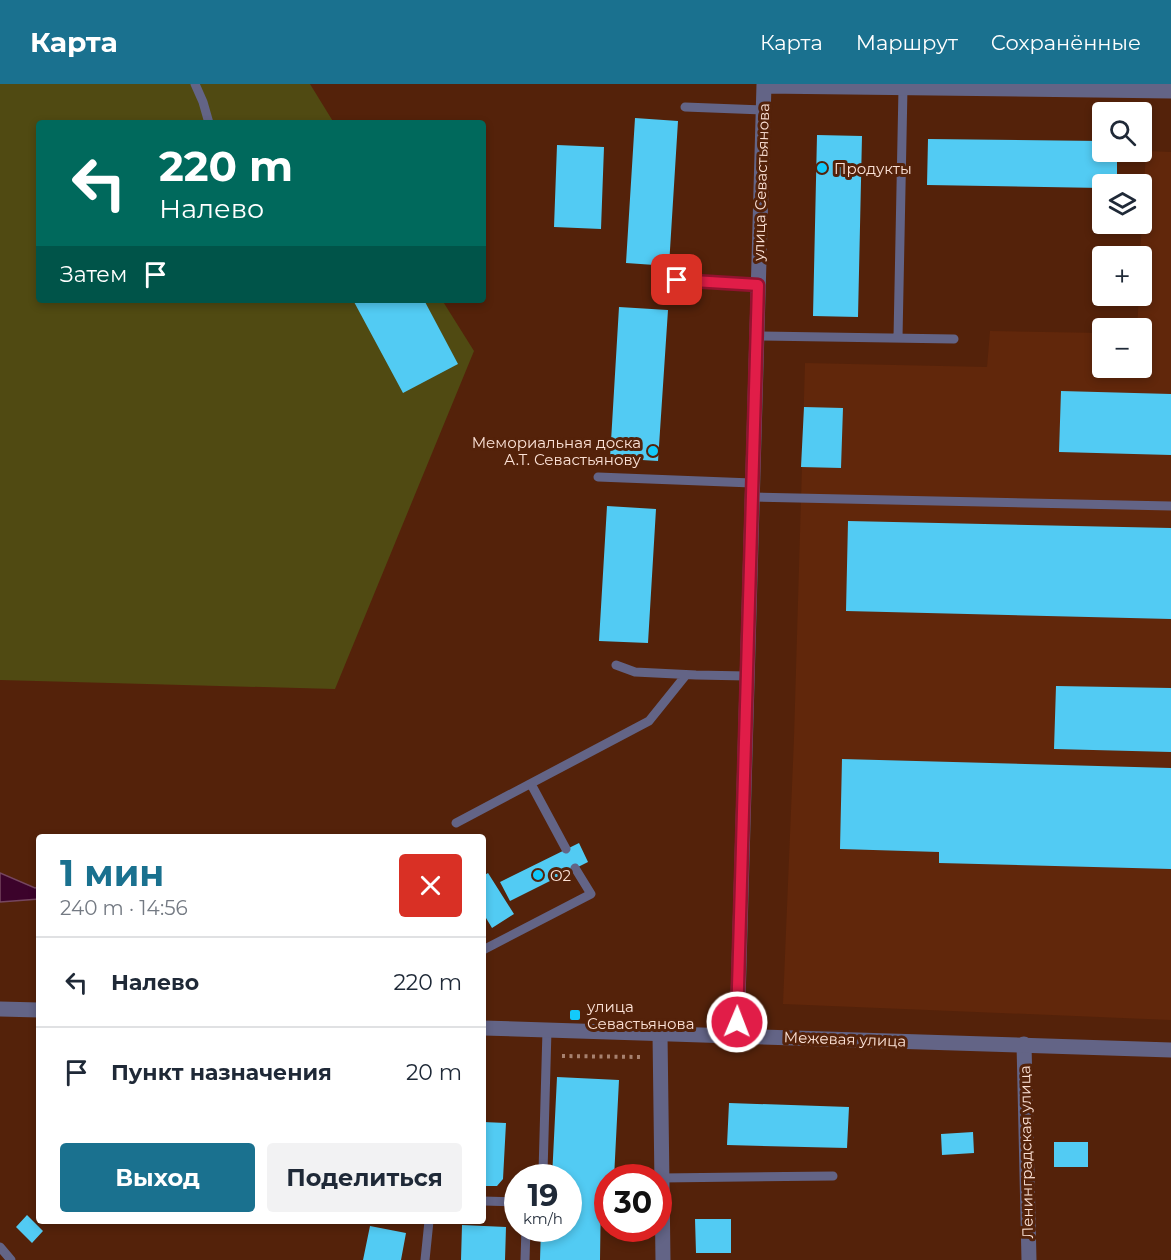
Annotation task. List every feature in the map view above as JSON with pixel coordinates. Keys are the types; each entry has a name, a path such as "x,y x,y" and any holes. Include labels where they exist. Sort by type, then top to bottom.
{"street":[{"path":"764,85 1171,92"},
{"name":"улица Севастьянова","path":"736,1036 764,85"},
{"path":"0,1009 36,1010"},
{"name":"Межевая улица","path":"486,1028 1171,1050"},
{"path":"660,1034 661,1164"},
{"name":"Ленинградская улица","path":"1024,1044 1029,1260"},
{"path":"663,1242 663,1260"}],"lane":[{"path":"195,84 208,120"},
{"path":"898,338 903,88"},
{"path":"685,107 763,110"},
{"path":"677,280 758,285"},
{"path":"756,336 954,339"},
{"path":"598,477 752,490 1171,506"},
{"path":"616,665 635,672 747,676"},
{"path":"456,823 648,721 686,675"},
{"path":"531,784 566,849"},
{"path":"486,948 591,894 575,868"},
{"path":"543,1164 547,1030"},
{"path":"672,1178 833,1176"},
{"path":"486,1200 504,1201"},
{"path":"425,1260 429,1224"},
{"path":"525,1260 526,1242"},
{"path":"0,1247 11,1260"}],"path":[{"path":"546,1056 641,1057"}],"shaded area":[{"path":"0,84 310,84 332,120 36,120 36,303 444,303 474,351 335,689 0,680"},
{"path":"1152,151 1171,152 1171,1020 783,1004 794,738 805,363 987,367 990,331 1092,333 1092,378 1152,378 1152,318 1138,318 1138,306 1152,306 1152,246 1141,246 1141,234 1152,234 1152,174 1145,174 1145,162 1152,162"},
{"path":"0,873 36,888 36,899 0,902"}],"building":[{"path":"635,118 678,121 669,266 626,263"},
{"path":"817,135 862,136 858,317 813,316"},
{"path":"928,139 1092,141 1092,162 1117,162 1117,174 1092,174 1092,188 927,185"},
{"path":"557,145 604,147 601,229 554,227"},
{"path":"355,303 426,303 458,364 403,393"},
{"path":"619,307 668,310 658,461 610,458"},
{"path":"1061,391 1171,394 1171,455 1059,452"},
{"path":"804,407 843,408 841,468 801,467"},
{"path":"607,506 656,509 648,643 599,641"},
{"path":"848,521 1171,528 1171,619 846,611"},
{"path":"1056,686 1171,688 1171,752 1054,749"},
{"path":"842,759 1171,768 1171,869 939,863 939,852 840,849"},
{"name":"O2","path":"579,843 588,862 510,901 500,882"},
{"path":"488,873 514,914 492,928 486,918 486,874"},
{"path":"557,1077 619,1080 615,1164 594,1164 594,1242 600,1242 600,1260 540,1260 541,1242 582,1242 582,1164 553,1164"},
{"path":"729,1103 849,1107 847,1148 727,1145"},
{"path":"486,1122 506,1123 503,1179 497,1186 486,1186"},
{"path":"973,1132 974,1153 942,1155 941,1134"},
{"path":"1054,1142 1088,1142 1088,1167 1054,1167"},
{"path":"27,1215 43,1231 32,1243 16,1227"},
{"path":"695,1219 731,1219 731,1253 696,1253"},
{"path":"462,1225 504,1227 505,1260 461,1260"},
{"path":"370,1226 406,1233 401,1260 363,1260"}],"place":[{"name":"Продукты","path":"822,168"},
{"name":"Мемориальная доска А.Т. Севастьянову","path":"653,451"},
{"name":"O2","path":"538,875"},
{"name":"улица Севастьянова","path":"575,1015"}],"route":[{"path":"677,280 758,285 737,1022"}]}
